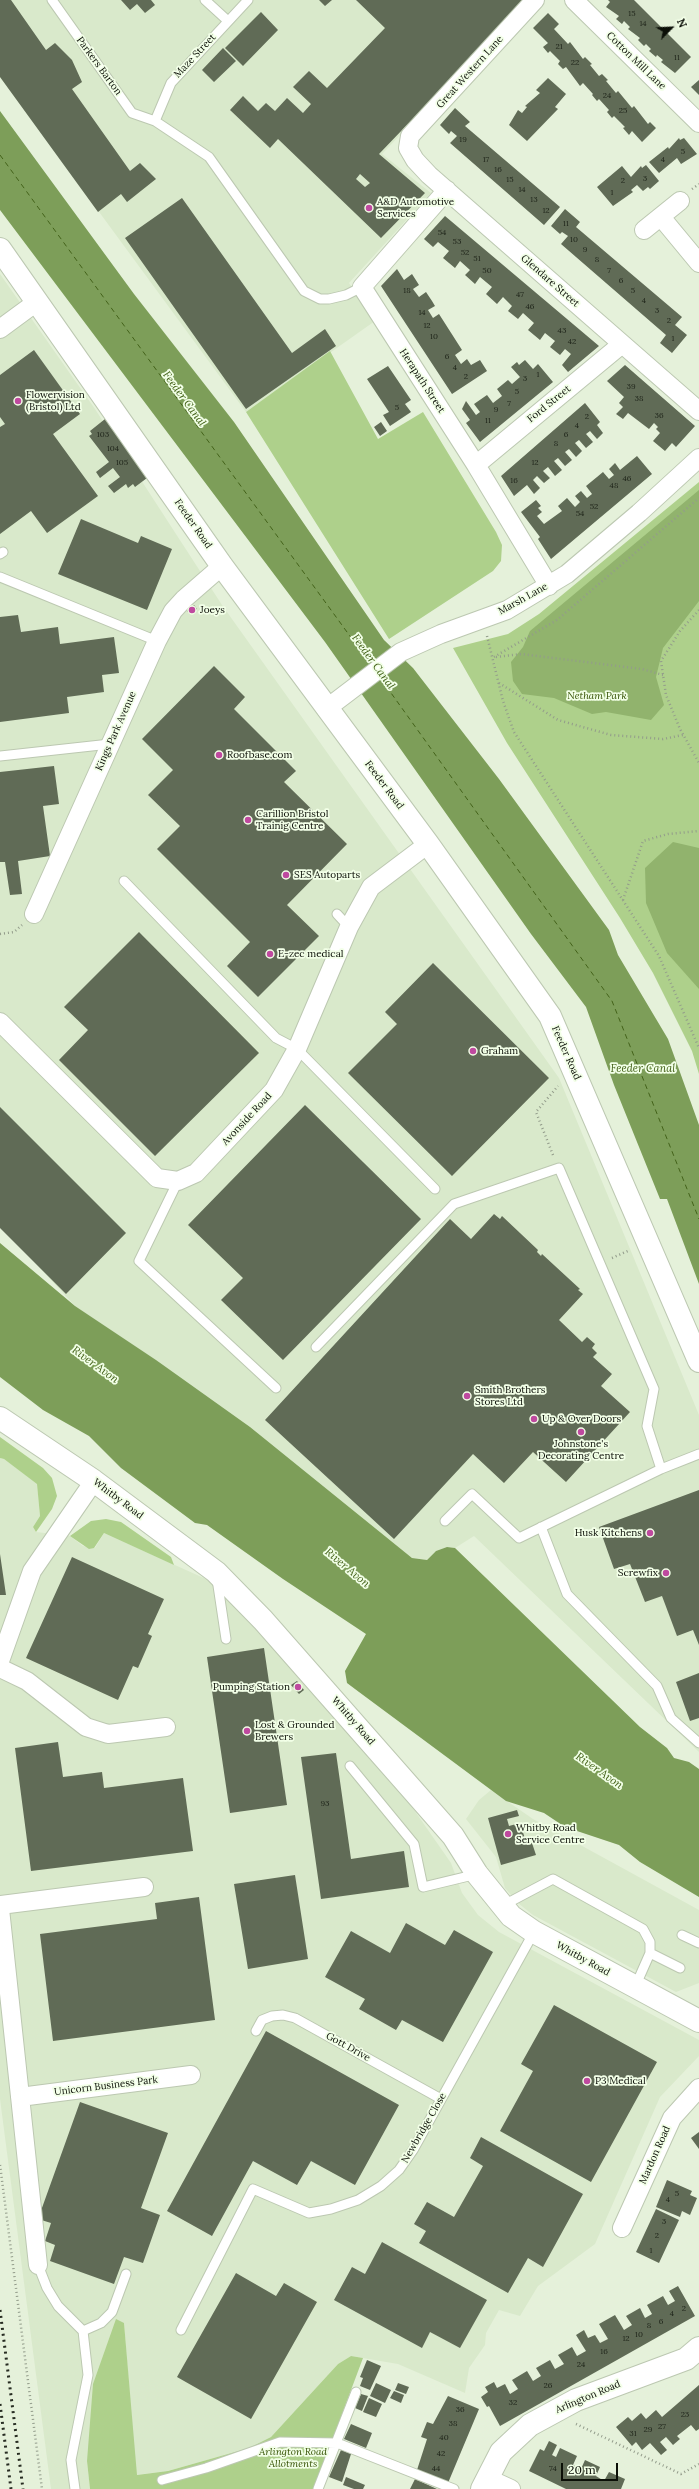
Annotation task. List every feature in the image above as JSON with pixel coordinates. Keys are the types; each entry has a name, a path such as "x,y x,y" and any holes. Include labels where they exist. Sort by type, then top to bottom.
{"street":[{"name":"Great Western Lane","path":"408,145 410,136 535,0"},
{"name":"Cotton Mill Lane","path":"574,0 699,123"},
{"name":"Glendare Street","path":"408,145 415,160 447,190 699,411"},
{"path":"362,287 447,190"},
{"path":"644,230 680,201"},
{"path":"660,217 699,263"},
{"name":"Feeder Road","path":"0,249 222,566 326,709 428,844 550,1016 646,1242 699,1361"},
{"name":"Herapath Street","path":"362,287 476,465 548,586"},
{"path":"0,329 38,302"},
{"name":"Ford Street","path":"476,465 622,344"},
{"name":"Marsh Lane","path":"326,709 355,685 401,652 441,634 507,610 566,574 639,513 699,458"},
{"name":"Kings Park Avenue","path":"34,914 157,641 179,605 222,566"},
{"name":"Avonside Road","path":"178,1181 196,1173 274,1090 297,1049 349,927 371,887 428,844"},
{"path":"0,1022 157,1178 178,1181"},
{"name":"Whitby Road","path":"0,1418 94,1481 216,1572 278,1637 454,1836 477,1874 510,1916 534,1932 635,1988 699,2021"},
{"path":"0,1661 32,1571 94,1481"},
{"path":"0,1668 27,1681 86,1727 108,1734 166,1727"},
{"path":"0,1905 144,1887"},
{"path":"0,1909 38,2266"},
{"name":"Unicorn Business Park","path":"20,2097 191,2075"},
{"name":"Mardon Road","path":"622,2228 672,2118 699,2088"},
{"name":"Arlington Road","path":"484,2483 501,2452 530,2425 565,2406 686,2359 699,2348"},
{"path":"484,2483 511,2489"}],"lane":[{"name":"Parkers Barton","path":"52,0 132,113 156,121 209,156 297,285 304,291 320,299 329,299 346,295 362,287"},
{"path":"205,0 228,21"},
{"name":"Maze Street","path":"156,121 171,82 248,0"},
{"path":"0,577 157,641"},
{"path":"0,756 110,744"},
{"path":"124,881 276,1038 297,1049 436,1189"},
{"path":"337,914 349,927"},
{"path":"316,1346 454,1204 558,1168 654,1389 647,1426 661,1469"},
{"path":"178,1181 140,1261 276,1388"},
{"path":"445,1521 472,1494 519,1538 661,1469 699,1454"},
{"path":"541,1527 567,1594 657,1686 671,1718 699,1743"},
{"path":"216,1572 226,1639"},
{"path":"350,1766 414,1844 423,1887 477,1874"},
{"path":"502,1906 553,1879 643,1929 650,1942 650,1952 635,1988"},
{"name":"Newbridge Close","path":"181,2330 253,2189 308,2213 331,2209 358,2200 381,2186 399,2170 413,2150 442,2099 534,1932"},
{"path":"682,1935 699,1943"},
{"path":"650,1952 680,1968"},
{"name":"Gott Drive","path":"256,2031 262,2020 272,2016 283,2015 295,2018 442,2099"},
{"path":"38,2266 47,2288 58,2306 83,2331 88,2375 72,2460 75,2489"},
{"path":"83,2331 102,2323 112,2312 126,2274"},
{"path":"318,2489 356,2392"},
{"path":"162,2480 206,2468 280,2442 337,2443 454,2489"}],"path":[{"path":"494,657 557,620 699,498"},
{"path":"699,610 680,631 661,661 666,695 683,735 699,763"},
{"path":"483,620 514,732 659,956 699,1048"},
{"path":"494,657 521,654 642,669 663,675"},
{"path":"500,683 558,720 611,735 663,739 683,735"},
{"path":"623,900 642,841 668,834 699,831"},
{"path":"0,934 14,932 34,914"},
{"path":"558,1168 536,1112 573,1069"},
{"path":"600,1264 646,1242"},
{"path":"0,2165 42,2489"},
{"path":"565,2406 575,2423 681,2474 699,2464"}],"shaded area":[{"path":"0,0 528,0 382,154 431,193 349,283 375,321 246,412 0,77"},
{"path":"0,274 95,409 222,605 559,1078 699,1415 699,1752 474,1536 455,1548 447,1547 436,1551 427,1560 412,1558 156,1360 75,1306 0,1225"},
{"path":"0,1458 4,1459 37,1483 40,1516 33,1527 36,1532 70,1536 83,1546 95,1548 104,1533 217,1584 412,1807 451,1863 462,1893 478,1915 499,1932 699,2040 699,2056 660,2097 595,2244 538,2286 520,2316 499,2310 486,2333 485,2345 469,2368 465,2393 398,2364 351,2356 338,2364 271,2437 249,2448 168,2471 136,2475 124,2323 87,2461 90,2489 51,2489 0,2099"},
{"path":"491,1790 533,1819 699,1910 699,1983 676,1992 533,1915 518,1903 505,1888 496,1857 466,1819 479,1800"}],"green space":[{"path":"330,351 378,439 423,412 496,532 502,545 501,561 493,571 389,639 246,412"},
{"name":"Netham Park","path":"699,482 699,1074 692,1051 653,973 620,918 507,743 453,648 508,634 539,614"},
{"path":"699,490 699,601 663,648 656,677 664,705 651,720 606,712 592,714 554,698 522,694 513,681 511,662 523,647 530,631"},
{"path":"673,842 699,848 699,989 667,953 646,903 645,868"},
{"path":"0,1437 43,1468 52,1478 57,1496 52,1509 36,1532 33,1527 40,1516 37,1484 4,1459 0,1458"},
{"path":"106,1519 121,1522 171,1557 174,1565 104,1533 94,1548 89,1549 70,1536 91,1521"},
{"name":"Arlington Road Allotments","path":"116,2319 124,2323 137,2475 168,2471 249,2448 271,2437 338,2364 351,2356 363,2358 314,2489 90,2489 87,2461 93,2384"}],"water":[{"name":"Feeder Canal","path":"0,111 134,294 234,422 384,640 413,668 499,779 609,930 618,955 668,1039 699,1125 699,1284 667,1199 660,1199 614,1085 586,1007 531,934 325,642 0,210"},
{"name":"River Avon","path":"0,1243 75,1306 156,1360 250,1427 412,1558 427,1560 436,1551 447,1547 455,1548 640,1727 667,1748 674,1758 689,1762 699,1769 699,1897 640,1862 619,1845 565,1827 544,1813 506,1801 359,1692 347,1683 345,1671 366,1634 283,1579 207,1525 195,1523 121,1468 89,1436 43,1410 0,1377"}],"building":[{"path":"0,0 11,0 46,50 55,43 72,60 82,82 72,89 130,171 140,163 156,179 127,202 121,194 98,212 0,77"},
{"path":"121,0 151,0 155,5 145,13 137,4 130,10"},
{"path":"319,0 332,0 325,6"},
{"path":"356,0 527,0 379,154 425,193 381,238 278,139 270,148 230,110 243,96 258,111 266,103 275,111 287,98 303,113 311,104 293,87 309,71 327,88 385,28","holes":["360,174 370,183 365,187 356,179"]},
{"path":"608,0 634,0 691,57 675,73 661,62 663,60 657,55 656,57 649,51 651,49 646,44 644,46 638,40 640,38 628,29 630,27 624,21 622,24 616,19 619,16 606,7 610,2"},
{"path":"261,12 278,30 243,66 225,48"},
{"path":"548,13 559,24 554,29 568,44 570,42 583,59 585,57 592,64 590,65 599,76 602,74 608,80 606,81 616,93 618,91 632,108 634,106 648,124 650,122 656,128 642,142 632,131 629,135 623,128 625,127 614,116 612,118 607,112 609,110 599,99 597,101 583,83 580,86 566,67 563,69 558,64 560,61 550,51 548,53 543,47 548,43 533,28"},
{"path":"223,48 236,61 214,82 202,70"},
{"path":"548,78 566,94 555,107 558,109 527,141 509,125 518,110 522,113 527,107 525,106 540,93 536,90"},
{"path":"699,80 699,95 691,87"},
{"path":"455,108 470,122 465,126 560,207 544,225 450,143 457,136 451,131 449,134 440,125"},
{"path":"679,138 680,140 684,138 697,154 681,164 677,158 659,173 649,162 668,147 669,149"},
{"path":"646,165 659,181 650,189 648,187 643,191 637,185 631,190 633,192 613,206 597,187 622,166 631,177 641,166 642,168"},
{"path":"182,198 292,353 325,329 336,346 246,409 125,238"},
{"path":"565,209 580,222 576,227 682,317 675,325 687,335 672,353 660,343 666,335 561,244 568,236 562,232 560,234 551,226"},
{"path":"445,216 599,346 568,372 562,365 571,354 565,349 560,355 550,347 555,341 545,333 540,340 528,330 534,323 523,313 518,319 508,311 512,306 503,297 497,304 486,294 492,287 480,277 475,284 465,275 470,270 460,261 455,268 443,258 449,251 438,242 433,247 424,239"},
{"path":"397,269 404,280 412,274 419,285 413,289 419,297 426,292 435,306 428,310 433,318 439,314 462,350 455,355 461,364 467,359 471,365 480,360 487,371 452,394 381,286"},
{"path":"34,350 80,414 53,434 98,496 47,533 31,511 0,534 0,427 5,424 0,417 0,375"},
{"path":"525,360 533,369 538,364 553,382 480,442 466,423 470,420 462,409 466,401 476,415 480,412 474,404 487,395 493,403 502,396 497,389 508,380 512,384 520,377 511,367 517,362 519,365"},
{"path":"625,365 695,426 676,447 672,443 665,451 653,441 660,433 656,429 658,427 654,423 649,429 628,413 623,419 616,414 623,407 619,403 624,397 607,381"},
{"path":"388,366 411,400 405,404 411,412 390,426 383,415 389,412 367,379"},
{"path":"585,403 600,422 597,425 603,433 597,439 590,431 586,434 593,442 586,448 579,440 575,443 582,451 576,457 569,449 565,452 572,460 565,466 558,458 554,461 562,470 555,476 548,467 543,471 550,478 544,483 537,476 533,480 540,488 534,494 527,485 514,496 501,476"},
{"path":"105,419 147,478 135,487 133,484 128,488 126,484 114,493 108,486 120,477 113,468 100,478 96,472 109,462 89,436 92,434 90,431"},
{"path":"381,422 387,431 380,436 374,427"},
{"path":"637,456 652,474 551,559 538,539 540,537 521,512 536,500 541,506 538,508 542,512 537,516 544,524 562,511 558,506 567,498 575,507 580,502 575,496 581,491 587,498 592,494 586,486 603,472 609,479 614,475 609,469 615,463 620,470"},
{"path":"81,519 138,543 141,536 172,549 147,610 58,574"},
{"name":"Joeys","path":"194,605 197,609 191,614 187,611"},
{"path":"18,615 21,632 58,627 60,644 114,637 119,673 102,675 104,692 67,697 69,713 0,722 0,617"},
{"path":"214,666 245,697 234,709 296,771 284,782 347,844 287,905 319,936 258,997 227,966 250,942 157,849 180,826 148,795 173,770 142,739"},
{"path":"54,766 59,804 43,806 50,856 18,861 22,894 10,895 5,862 0,862 0,772"},
{"path":"139,932 259,1053 155,1156 59,1060 88,1030 64,1007"},
{"path":"433,963 549,1078 452,1176 348,1073 397,1024 385,1012"},
{"path":"305,1105 421,1219 283,1360 221,1300 243,1278 188,1225"},
{"path":"0,1107 126,1233 66,1294 0,1228"},
{"path":"494,1214 500,1219 502,1216 538,1250 537,1252 541,1256 542,1254 580,1289 578,1290 583,1294 559,1320 582,1342 587,1337 595,1344 592,1348 597,1353 593,1357 612,1374 601,1386 630,1412 566,1482 533,1452 504,1483 473,1454 394,1539 265,1420 450,1219 471,1239"},
{"path":"699,1490 699,1645 693,1630 677,1636 662,1596 645,1602 630,1564 614,1569 599,1527"},
{"path":"0,1554 6,1595 0,1595"},
{"path":"72,1557 164,1599 148,1634 152,1636 138,1668 133,1666 118,1700 26,1658"},
{"name":"Lost & Grounded Brewers","path":"264,1648 287,1805 230,1813 207,1657"},
{"path":"699,1673 699,1718 690,1721 676,1682"},
{"name":"Pumping Station","path":"297,1681 304,1690 299,1694 291,1685"},
{"path":"58,1742 63,1777 102,1772 104,1788 183,1778 193,1851 31,1871 15,1748"},
{"path":"336,1753 351,1859 404,1851 409,1887 321,1899 301,1757"},
{"name":"Whitby Road Service Centre","path":"517,1810 519,1816 507,1819 509,1826 520,1823 527,1845 532,1843 536,1855 501,1865 488,1818"},
{"path":"295,1875 308,1959 248,1969 234,1884"},
{"path":"199,1897 215,2020 53,2041 40,1934 157,1919 155,1903"},
{"path":"406,1923 445,1945 454,1930 493,1952 443,2042 402,2020 396,2030 359,2009 365,1999 325,1977 351,1931 390,1953"},
{"name":"P3 Medical","path":"554,2005 657,2062 591,2182 500,2131 533,2071 521,2064"},
{"path":"266,2031 399,2105 355,2185 311,2161 297,2185 253,2161 212,2236 167,2211"},
{"path":"80,2102 168,2133 141,2208 160,2215 143,2263 124,2257 114,2284 50,2261 55,2245 45,2241 51,2223 38,2219"},
{"path":"699,2132 699,2149 691,2138"},
{"path":"481,2137 583,2194 543,2267 528,2258 508,2293 419,2243 426,2231 414,2224 427,2202 454,2217 483,2166 470,2158"},
{"path":"667,2180 692,2191 690,2195 697,2198 690,2215 682,2211 680,2217 656,2207"},
{"path":"656,2209 679,2220 659,2263 636,2252"},
{"path":"382,2242 487,2300 460,2348 430,2332 422,2348 334,2300 352,2267 365,2274"},
{"path":"236,2273 276,2296 284,2283 317,2302 251,2419 177,2377"},
{"path":"678,2286 695,2316 500,2426 489,2406 487,2407 481,2397 488,2392 485,2387 494,2382 497,2388 505,2384 510,2394 518,2389 512,2380 527,2371 533,2381 541,2376 536,2368 550,2360 555,2369 564,2364 558,2355 572,2347 577,2356 586,2351 576,2335 584,2330 588,2338 595,2335 600,2343 608,2339 599,2324 615,2315 624,2330 632,2325 626,2316 640,2308 645,2318 652,2314 647,2305 663,2296 668,2305 675,2301 669,2291"},
{"path":"367,2360 381,2366 370,2390 360,2386 363,2378 360,2377"},
{"path":"376,2383 391,2390 385,2403 370,2396"},
{"path":"398,2383 409,2387 406,2394 395,2390"},
{"path":"699,2385 699,2429 696,2431 691,2425 677,2436 680,2439 673,2445 666,2437 660,2442 667,2450 661,2455 650,2443 642,2450 636,2442 632,2446 616,2427 628,2417 632,2421 641,2413 646,2419 656,2410 662,2417"},
{"path":"394,2391 404,2395 401,2403 390,2398"},
{"path":"361,2394 368,2396 362,2411 355,2408"},
{"path":"448,2396 479,2409 448,2483 417,2470 427,2439 421,2437 427,2422 433,2424"},
{"path":"369,2398 382,2404 376,2417 363,2412"},
{"path":"351,2424 372,2433 366,2448 344,2439"},
{"path":"549,2441 557,2445 552,2455 556,2457 560,2448 577,2456 573,2465 581,2469 585,2460 600,2467 596,2476 604,2481 609,2472 625,2479 621,2489 566,2489 529,2471 540,2449 544,2451"},
{"path":"341,2450 351,2454 342,2482 329,2477"},
{"path":"346,2477 365,2485 363,2489 354,2489 343,2485"},
{"path":"415,2479 437,2489 410,2489"}],"ferry route":[{"path":"0,155 371,665"},
{"path":"381,679 612,1001 699,1219"}],"railway":[{"path":"0,2310 23,2489"},
{"path":"0,2404 11,2489"}],"place":[{"name":"A&D Automotive Services","path":"369,208"},
{"name":"Flowervision (Bristol) Ltd","path":"18,401"},
{"name":"Joeys","path":"192,610"},
{"name":"Roofbase.com","path":"219,755"},
{"name":"Carillion Bristol Trainig Centre","path":"248,820"},
{"name":"SES Autoparts","path":"286,875"},
{"name":"E-zec medical","path":"270,954"},
{"name":"Graham","path":"473,1051"},
{"name":"Smith Brothers Stores Ltd","path":"467,1396"},
{"name":"Up & Over Doors","path":"534,1419"},
{"name":"Johnstone's Decorating Centre","path":"581,1432"},
{"name":"Husk Kitchens","path":"650,1533"},
{"name":"Screwfix","path":"666,1573"},
{"name":"Pumping Station","path":"298,1687"},
{"name":"Lost & Grounded Brewers","path":"247,1731"},
{"name":"Whitby Road Service Centre","path":"508,1834"},
{"name":"P3 Medical","path":"587,2081"}]}
